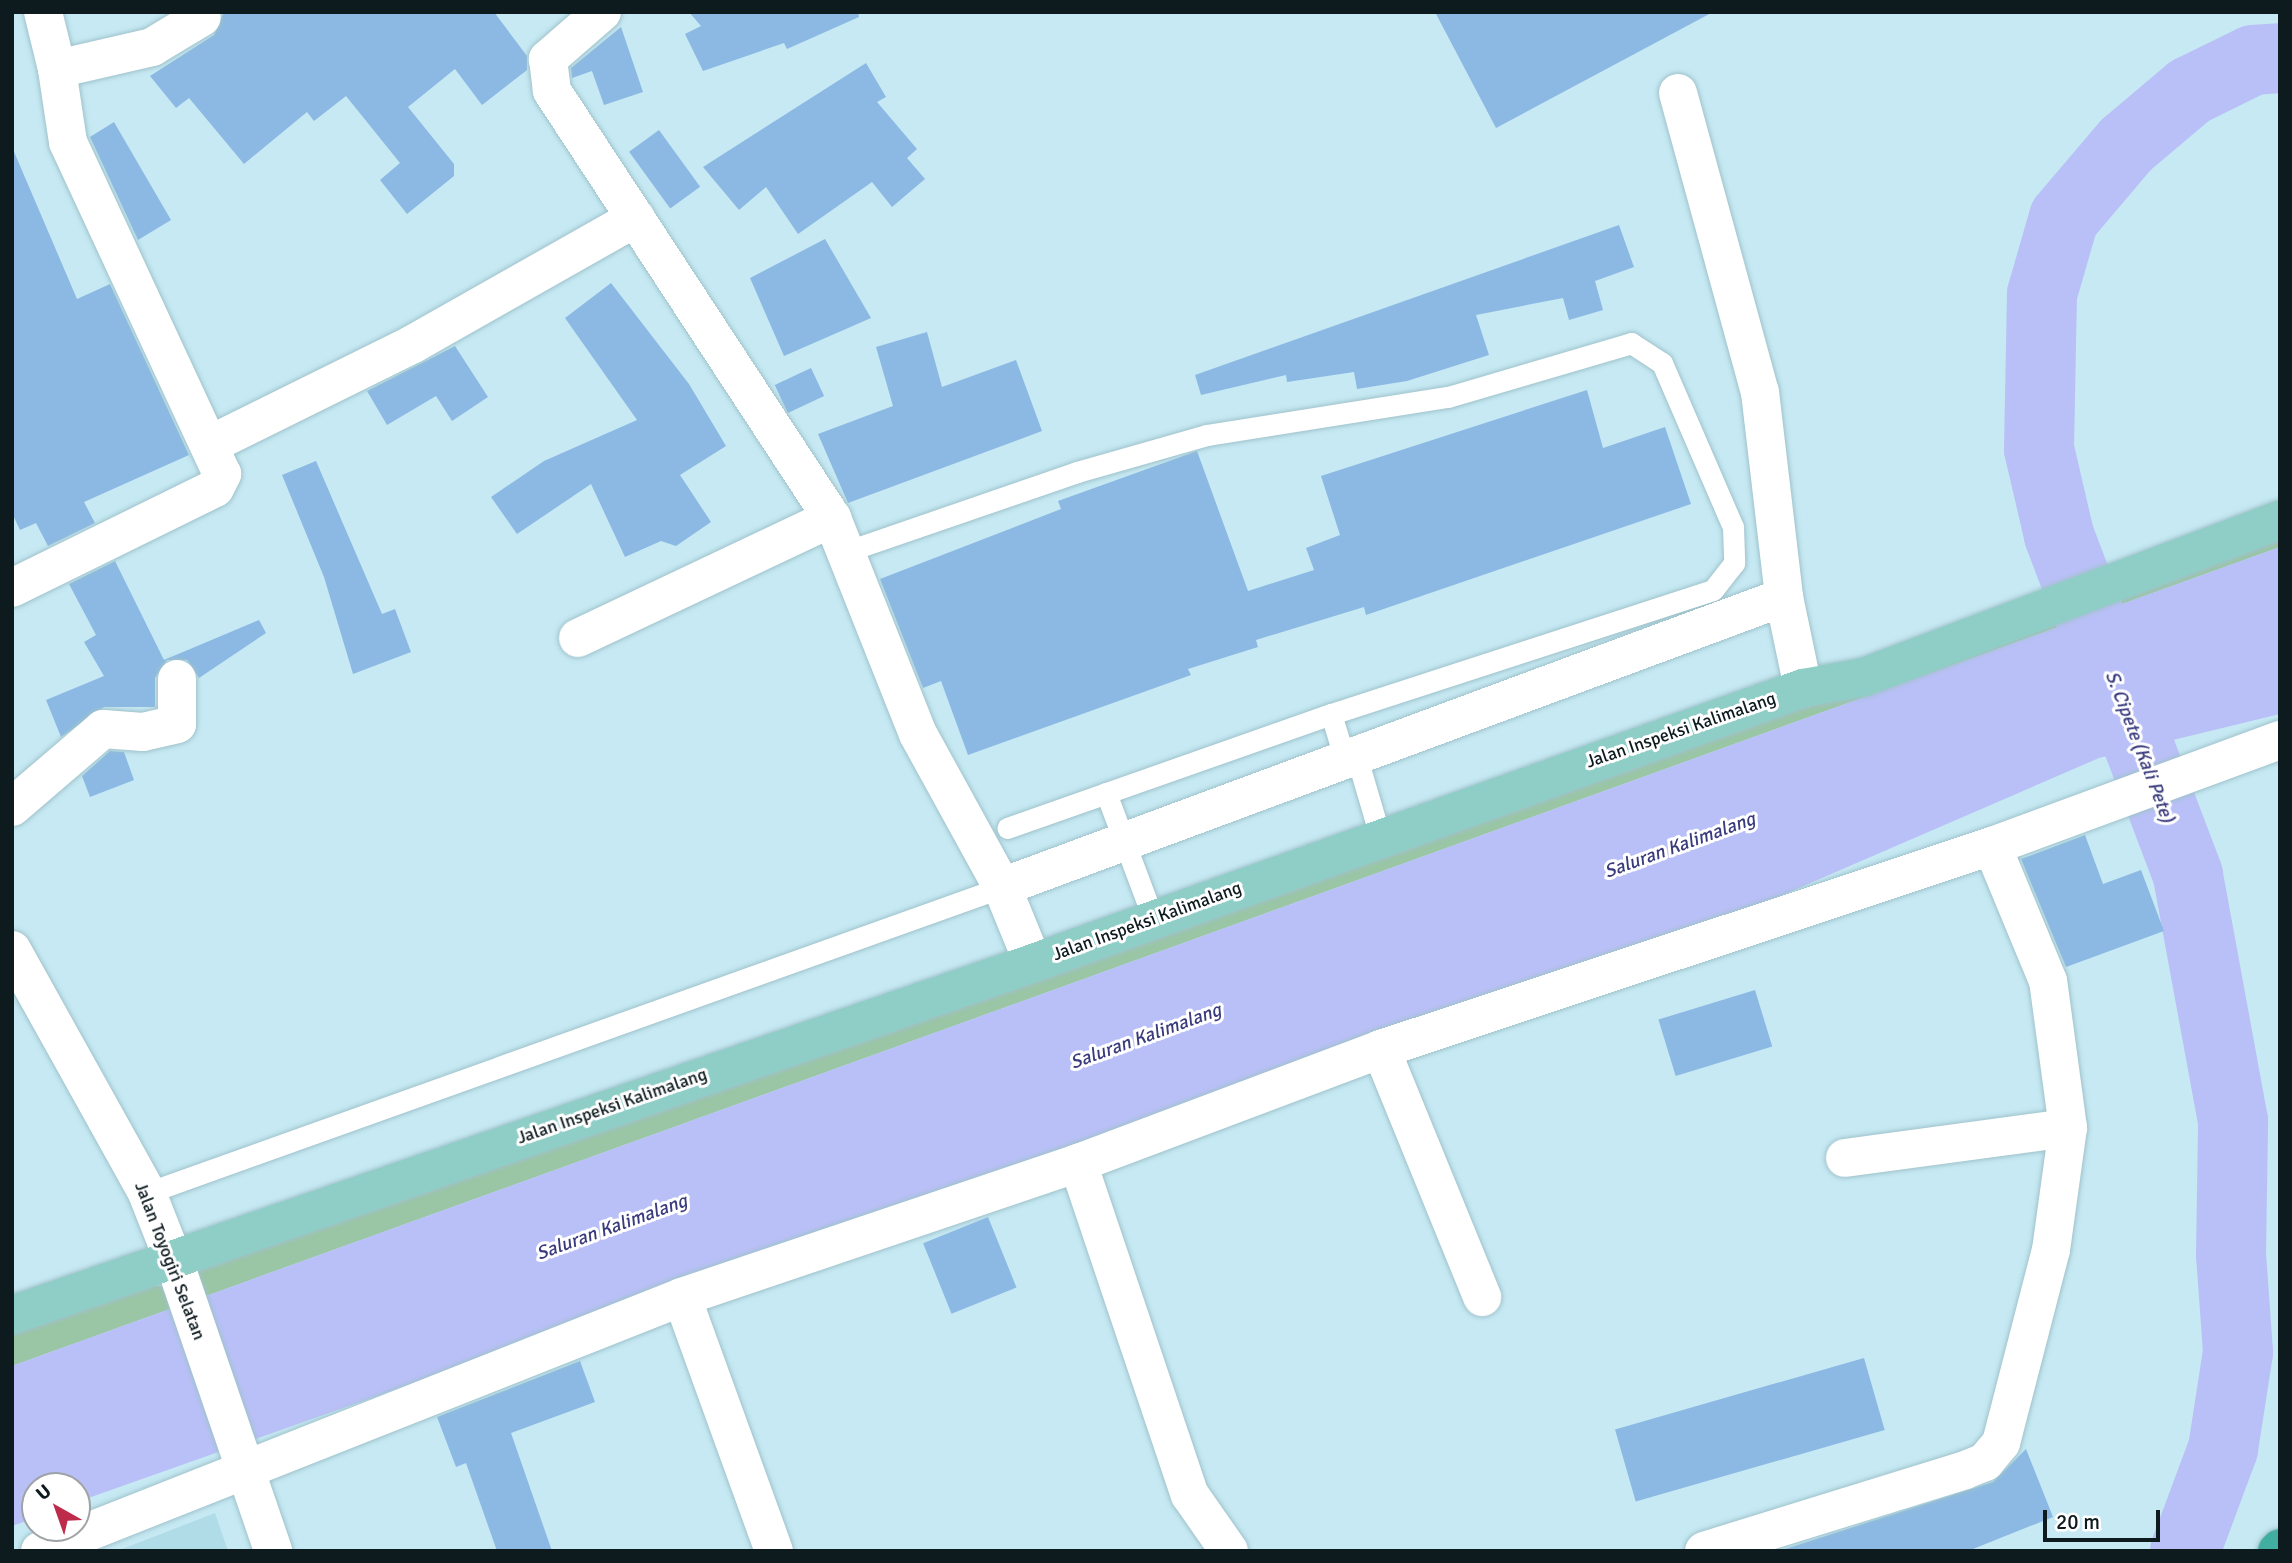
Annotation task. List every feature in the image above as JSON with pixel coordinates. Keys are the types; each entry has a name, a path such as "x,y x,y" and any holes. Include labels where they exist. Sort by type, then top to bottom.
{"main road":[{"name":"Jalan Inspeksi Kalimalang","path":"12,1315 174,1264 226,1241 1033,963 1380,836 1803,688 1864,677 2280,520"}],"street":[{"path":"12,588 215,488 222,474 213,443 68,142 57,69 43,12"},
{"path":"602,12 548,59 552,91 840,535 918,734 1002,887 1033,963"},
{"path":"57,69 152,47 202,17"},
{"path":"1678,93 1760,392 1784,597 1803,688"},
{"path":"213,443 413,344 636,218"},
{"path":"578,638 840,535"},
{"path":"1002,887 1357,758 1784,597"},
{"path":"12,807 103,729 143,732 177,723 177,679"},
{"path":"40,1551 248,1473 682,1297 1078,1163 1381,1049 1992,846 2280,740"},
{"path":"1704,1551 1965,1470 1994,1454 2051,1250 2068,1128 2048,981 1992,846"},
{"name":"Jalan Toyogiri Selatan","path":"12,950 147,1192 248,1473 273,1551"},
{"path":"1381,1049 1482,1297"},
{"path":"1845,1158 2068,1128"},
{"path":"1078,1163 1190,1495 1229,1551"},
{"path":"122,1280 166,1287 188,1304 192,1277 226,1241"},
{"path":"682,1297 774,1551"}],"lane":[{"path":"840,535 1207,436 1448,397 1631,343 1662,363 1733,527 1734,563 1713,590 1331,714 1007,828"},
{"path":"1331,714 1340,744 1357,758 1380,836"},
{"path":"1107,793 1153,918"},
{"path":"147,1192 1002,887"}],"shaded area":[{"path":"215,1513 228,1551 117,1551"}],"green space":[{"path":"2280,520 2280,547 12,1366 12,1315 122,1280 166,1287 193,1277 226,1241"}],"water":[{"name":"Saluran Kalimalang","path":"2280,547 2280,714 2099,758 1725,920 91,1497 91,1472 21,1472 21,1523 12,1526 12,1366"}],"building":[{"path":"224,12 494,12 527,56 527,70 482,105 455,69 408,107 454,164 454,176 407,214 380,180 400,163 346,96 314,121 307,112 244,164 189,98 176,108 150,76 214,35"},
{"path":"689,12 858,12 859,17 787,49 784,43 703,71 685,34 701,26"},
{"path":"1435,12 1713,12 1496,128"},
{"path":"621,27 643,92 604,105 592,71 572,78 571,68"},
{"path":"866,63 886,97 877,102 917,149 907,158 925,179 892,207 872,182 798,234 766,187 739,210 703,167"},
{"path":"114,122 171,220 138,240 90,137"},
{"path":"659,130 700,187 670,208 629,152"},
{"path":"12,147 77,299 110,284 189,455 84,502 95,523 48,546 36,523 20,530 12,513"},
{"path":"1619,225 1634,267 1595,281 1603,310 1569,320 1563,298 1476,315 1489,355 1407,381 1357,389 1354,372 1287,382 1286,375 1201,395 1195,375"},
{"path":"825,239 871,318 784,356 750,278"},
{"path":"611,283 689,384 726,446 680,475 711,522 676,546 661,541 625,557 591,484 517,534 491,497 544,461 637,420 565,318"},
{"path":"927,332 942,387 1016,360 1042,431 848,503 818,434 893,406 876,347"},
{"path":"455,346 488,397 452,421 436,396 387,425 367,391"},
{"path":"811,368 824,396 788,413 775,385"},
{"path":"1587,390 1603,448 1665,427 1691,504 1366,615 1364,607 1256,640 1258,647 1188,669 1191,675 968,755 941,681 923,688 880,579 1061,509 1058,501 1197,451 1248,591 1314,570 1306,548 1340,535 1321,476"},
{"path":"316,461 382,614 395,609 411,652 353,674 324,577 282,475"},
{"path":"115,561 164,660 259,620 266,633 199,678 187,660 167,660 155,678 155,707 104,707 61,737 46,700 104,676 84,642 96,635 69,584"},
{"path":"110,751 124,752 134,780 90,797 82,776"},
{"path":"2085,835 2103,884 2141,870 2164,931 2066,967 2021,859"},
{"path":"1755,990 1772,1046 1676,1076 1658,1020"},
{"path":"988,1217 1016,1287 952,1314 923,1243"},
{"path":"1864,1358 1885,1430 1636,1501 1615,1429"},
{"path":"580,1361 595,1402 511,1433 552,1551 497,1551 466,1463 456,1467 437,1417"},
{"path":"2026,1449 2053,1517 1968,1551 1779,1551 1993,1482"}],"waterway":[{"name":"S. Cipete (Kali Pete)","path":"2185,1551 2223,1449 2238,1352 2231,1255 2233,1121 2188,875 2059,535 2039,449 2042,294 2064,218 2126,145 2190,91 2253,60 2280,58"}]}
